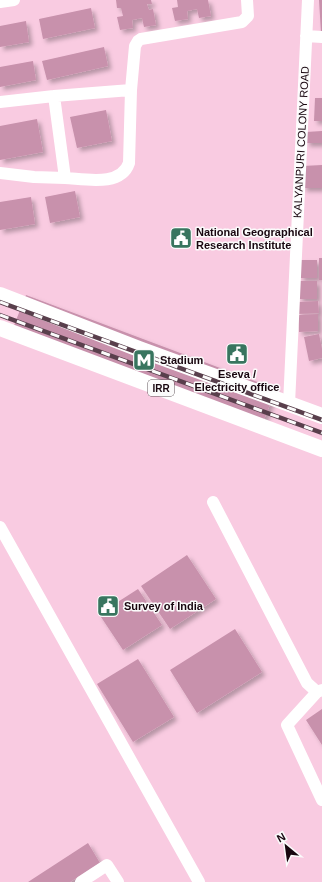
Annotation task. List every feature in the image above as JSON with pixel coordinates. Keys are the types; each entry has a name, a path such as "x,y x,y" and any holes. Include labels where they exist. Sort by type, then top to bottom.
{"main road":[{"path":"0,295 139,349 322,416"},
{"name":"IRR","path":"0,328 322,449"}],"street":[{"path":"0,2 14,0"},
{"path":"0,173 34,177 107,180 120,176 127,168 129,163 131,90 135,46 138,41 142,39 242,22 247,19 249,13 247,0"},
{"name":"KALYANPURI COLONY ROAD","path":"289,404 308,0"},
{"path":"306,36 322,37"},
{"path":"0,102 131,90"},
{"path":"54,96 65,178"},
{"path":"213,502 307,683 319,691 287,725 322,800"},
{"path":"0,526 199,882"},
{"path":"81,882 107,865 118,882"}],"building":[{"path":"116,0 151,0 152,4 147,4 149,10 153,9 156,25 144,27 142,18 132,20 133,28 120,30 117,17 123,16 121,8 117,8"},
{"path":"177,0 208,0 211,16 199,18 197,9 187,11 188,19 175,21 172,8 178,7"},
{"path":"319,0 322,0 322,33 321,33"},
{"path":"91,8 95,28 43,39 39,19"},
{"path":"26,21 29,42 0,47 0,26"},
{"path":"104,47 108,66 47,80 42,61"},
{"path":"33,61 36,80 0,87 0,67"},
{"path":"315,98 322,98 322,121 314,121"},
{"path":"106,110 112,141 77,148 70,117"},
{"path":"37,119 43,152 0,160 0,126"},
{"path":"322,131 322,143 306,143 306,132"},
{"path":"322,165 322,188 303,188 303,166"},
{"path":"75,191 80,217 50,223 45,197"},
{"path":"31,197 35,224 0,230 0,202"},
{"path":"319,258 322,258 322,280 319,280"},
{"path":"300,260 317,260 317,278 300,278"},
{"path":"298,281 317,281 317,299 299,299"},
{"path":"26,295 276,389 261,427 11,333"},
{"path":"318,301 319,313 298,314 297,302"},
{"path":"318,314 318,331 299,332 298,315"},
{"path":"319,334 322,358 309,361 304,337"},
{"path":"187,555 216,599 170,629 141,586"},
{"path":"138,589 162,625 123,650 99,614"},
{"path":"235,629 262,672 197,713 170,670"},
{"path":"138,659 174,717 133,742 97,684"},
{"path":"322,709 322,745 306,720"},
{"path":"88,843 100,863 70,882 28,882"}],"railway":[{"path":"0,302 322,420"},
{"path":"0,315 322,433"}],"place":[{"name":"National Geographical Research Institute","path":"181,238"},
{"name":"Eseva / Electricity office","path":"237,354"},
{"name":"Stadium","path":"144,360"},
{"name":"Survey of India","path":"108,606"}]}
